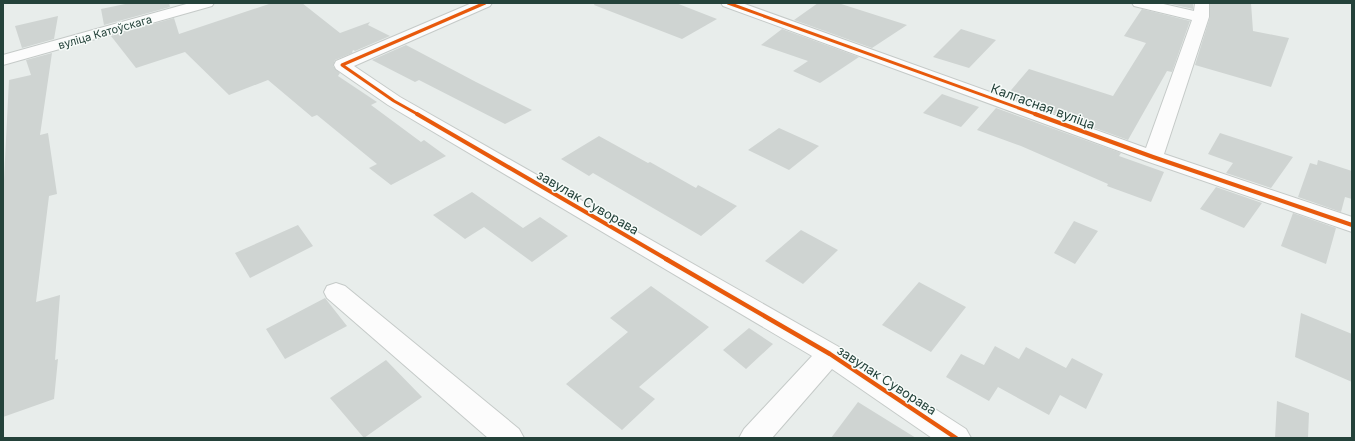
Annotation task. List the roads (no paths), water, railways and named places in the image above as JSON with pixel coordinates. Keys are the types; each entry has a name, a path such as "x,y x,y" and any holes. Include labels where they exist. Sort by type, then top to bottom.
{"street":[{"name":"вуліца Катоўскага","path":"3,60 207,3"},
{"name":"завулак Суворава","path":"486,3 342,65 394,101 830,354 956,438"},
{"name":"Калгасная вуліца","path":"728,3 1153,157 1352,225"},
{"path":"1139,3 1201,10 1153,157"},
{"path":"336,292 509,438"},
{"path":"754,438 830,354"}]}
